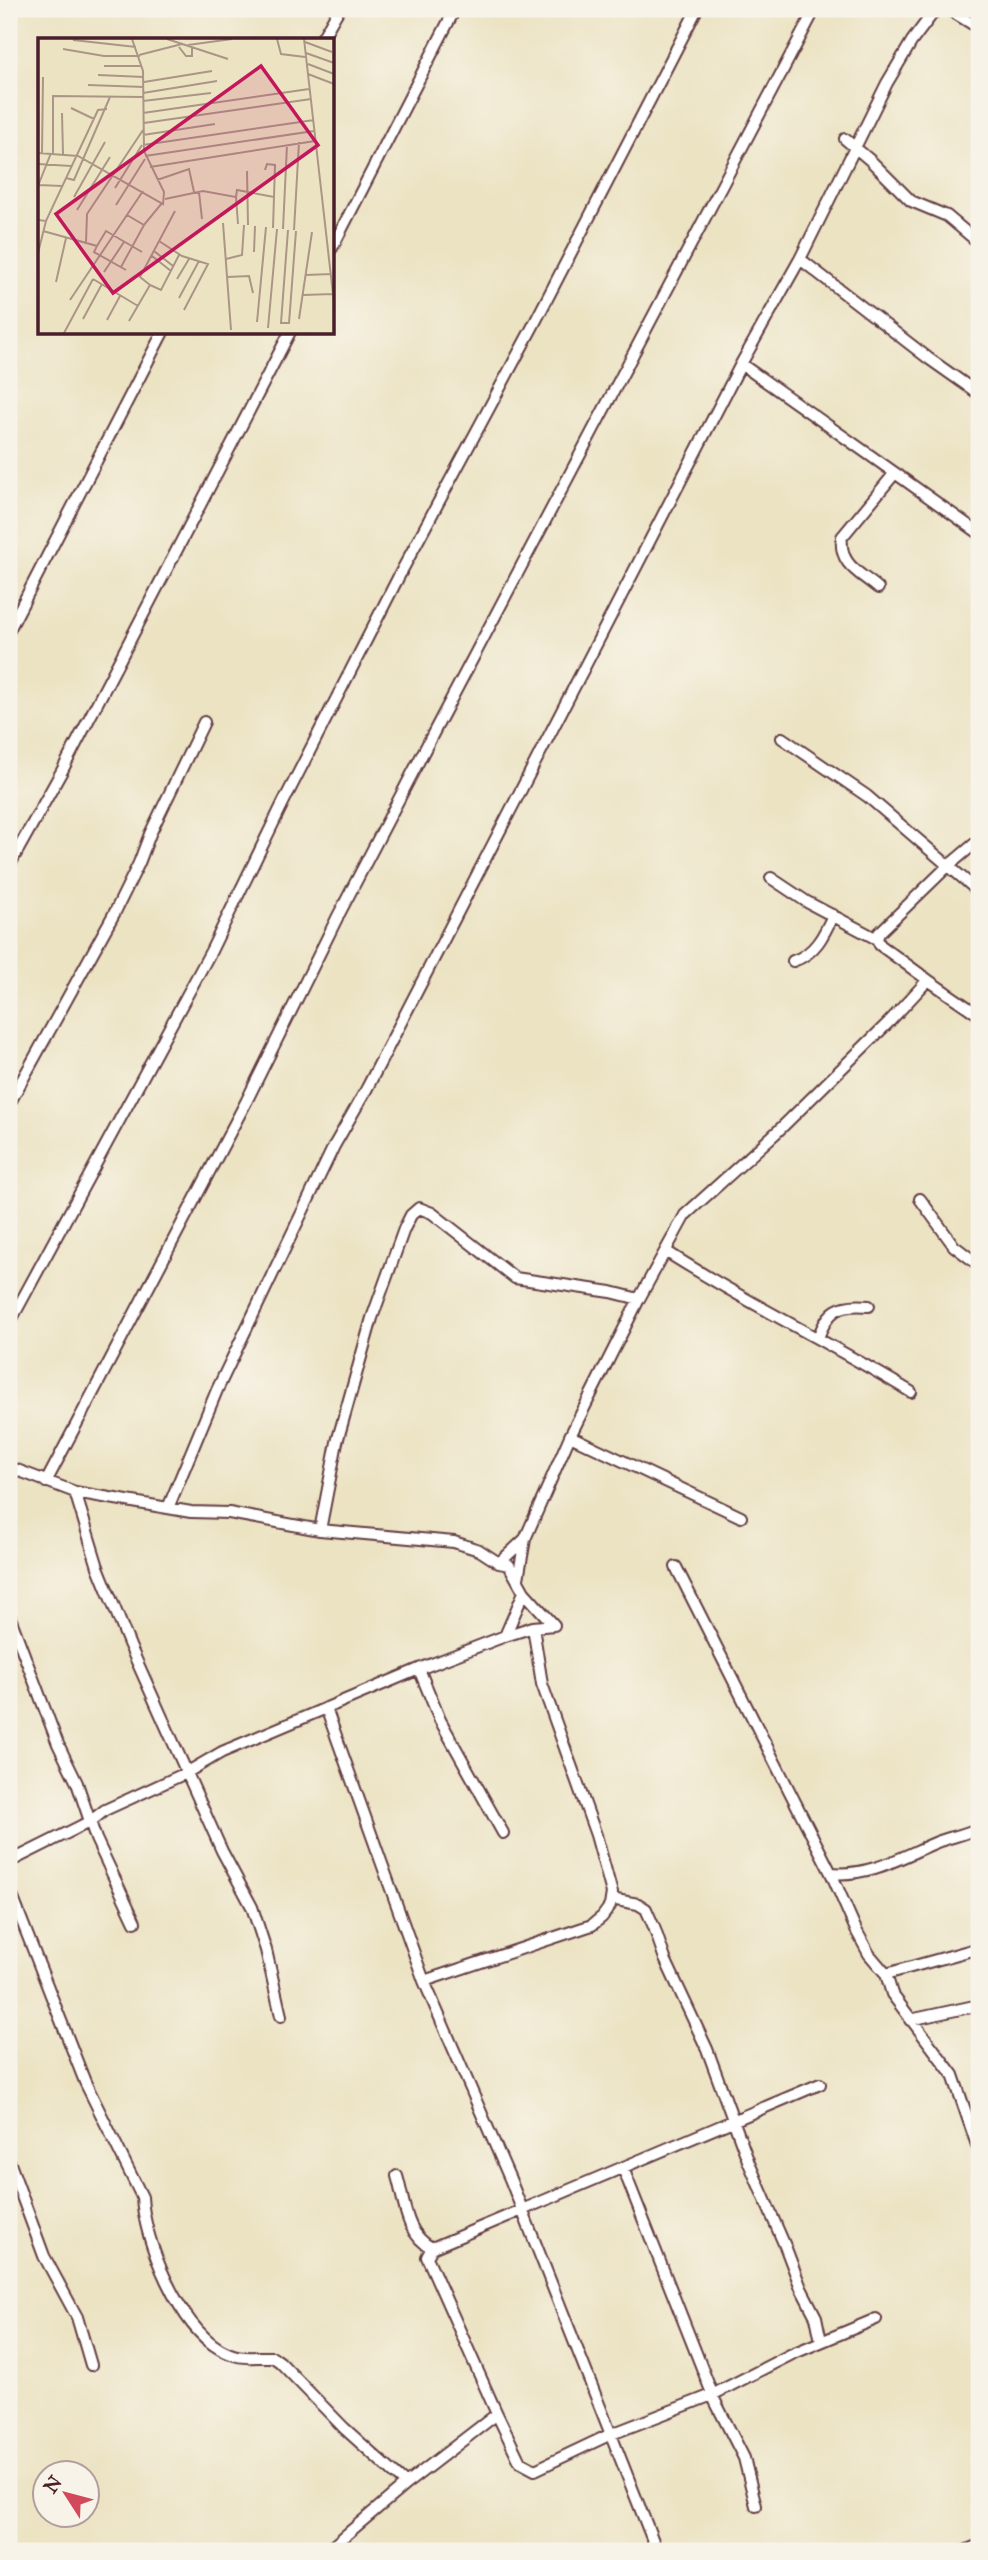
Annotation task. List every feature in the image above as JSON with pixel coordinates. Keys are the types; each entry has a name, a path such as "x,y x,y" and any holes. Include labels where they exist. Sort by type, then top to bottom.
{"street":[{"path":"322,38 339,9"},
{"path":"334,244 455,9"},
{"path":"9,1324 211,951 394,586 532,328 697,9"},
{"path":"46,1482 246,1101 338,916 815,9"},
{"path":"168,1508 217,1390 334,1146 504,825 741,364 800,259 893,72 936,9"},
{"path":"948,9 979,28"},
{"path":"845,139 911,201 947,216 979,243"},
{"path":"800,259 979,394"},
{"path":"9,630 162,334"},
{"path":"9,866 63,769 289,334"},
{"path":"741,364 979,533"},
{"path":"878,588 846,562 841,551 842,537 895,473"},
{"path":"9,1104 115,912 204,722"},
{"path":"782,738 867,796 979,892"},
{"path":"877,939 890,922 979,840"},
{"path":"771,878 877,939 880,945 979,1015"},
{"path":"793,961 806,957 815,947 825,934 833,915"},
{"path":"518,1579 525,1539 570,1436 685,1215 778,1131 928,980"},
{"path":"920,1199 954,1246 979,1265"},
{"path":"320,1530 337,1442 372,1318 404,1228 411,1215 419,1208 432,1213 515,1278 611,1292 639,1299"},
{"path":"667,1252 715,1283 911,1392"},
{"path":"818,1338 825,1319 834,1311 846,1306 869,1306"},
{"path":"570,1436 741,1517"},
{"path":"9,1467 75,1492 168,1508 229,1513 320,1530 454,1542 479,1550 499,1563 509,1565 524,1592 554,1625 533,1627 505,1636 326,1707 222,1752 186,1773 106,1810 90,1821 9,1862"},
{"path":"75,1492 98,1567 186,1773 222,1851 252,1907 266,1950 281,2016"},
{"path":"499,1563 525,1539"},
{"path":"676,1567 831,1873 869,1954 886,1974 892,1994 953,2075 979,2151"},
{"path":"505,1636 524,1592"},
{"path":"9,1615 96,1839 135,1922"},
{"path":"424,1981 592,1925 610,1906 612,1893 596,1835 542,1684 533,1627"},
{"path":"419,1669 440,1720 503,1833"},
{"path":"326,1707 424,1981 522,2211 657,2551"},
{"path":"831,1873 852,1873 894,1863 936,1843 979,1828"},
{"path":"9,1888 85,2082 142,2197 143,2217 150,2246 182,2309 208,2340 221,2350 251,2359 273,2357 280,2362 344,2428 406,2484"},
{"path":"611,1899 638,1904 646,1909 665,1959 707,2049 801,2288 816,2317 821,2340"},
{"path":"886,1974 979,1948"},
{"path":"911,2020 979,2005"},
{"path":"820,2084 432,2248 427,2257 520,2462 535,2470 609,2435 712,2395 821,2340 876,2319"},
{"path":"9,2161 44,2256 77,2317 91,2365"},
{"path":"623,2168 712,2395 744,2458 756,2506"},
{"path":"397,2176 411,2231 423,2244 432,2248"},
{"path":"327,2551 406,2484 497,2414"},
{"path":"965,2551 979,2545"}]}
